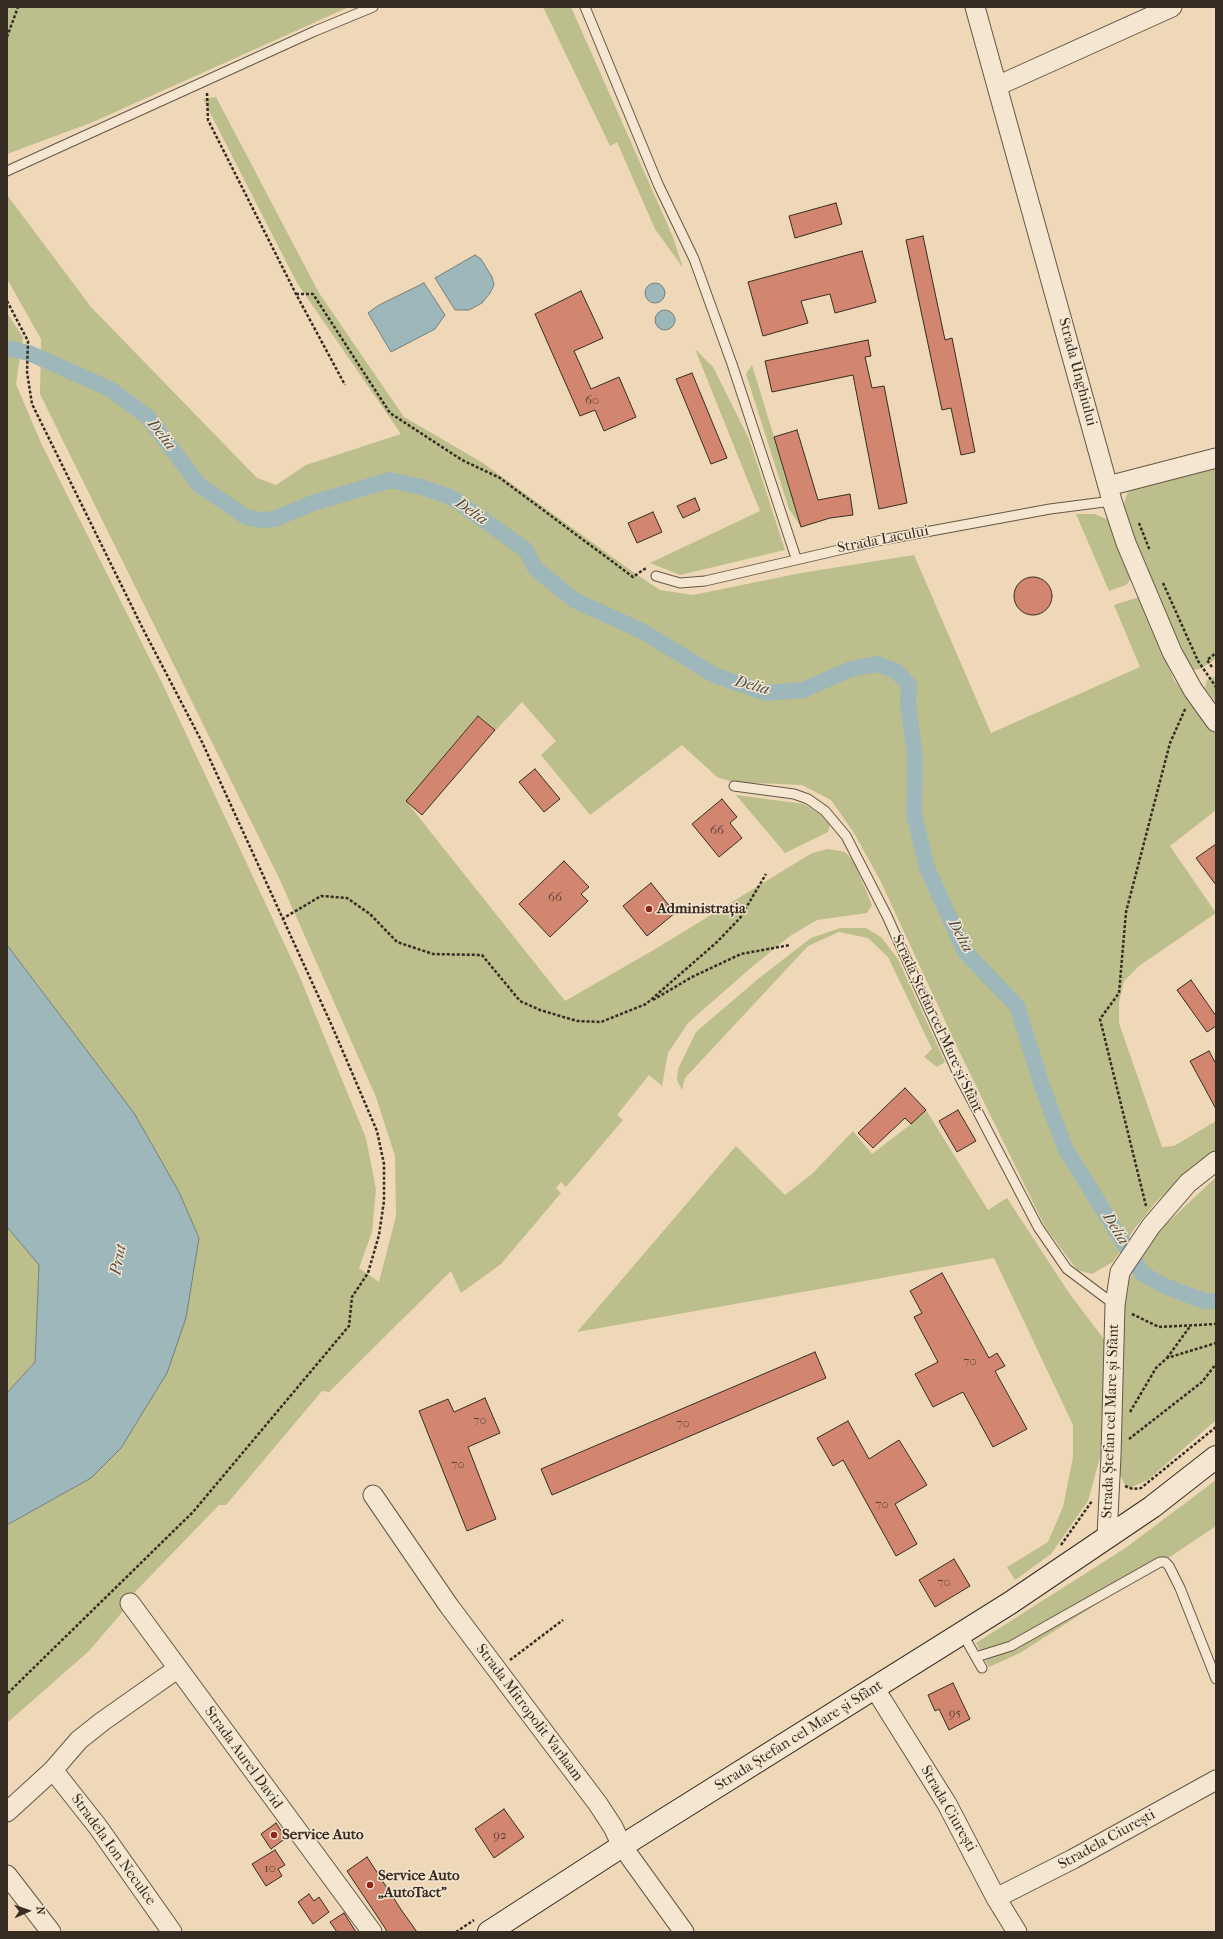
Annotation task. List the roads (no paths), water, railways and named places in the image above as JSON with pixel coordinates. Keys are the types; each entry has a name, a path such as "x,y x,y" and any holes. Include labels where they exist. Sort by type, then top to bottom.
{"main road":[{"name":"Strada Ștefan cel Mare și Sfânt","path":"482,1926 622,1846 875,1689 1010,1603 1152,1507 1216,1457"}],"street":[{"name":"Strada Unghiului","path":"975,7 1110,494 1126,543 1158,622 1193,690 1216,722"},
{"path":"997,86 1172,7"},
{"name":"Strada Lacului","path":"1110,494 1216,458"},
{"name":"Strada Ștefan cel Mare și Sfânt","path":"1107,1536 1111,1456 1115,1305 1120,1272 1151,1226 1188,1183 1216,1161"},
{"name":"Strada Mitropolit Varlaam","path":"373,1495 449,1606 598,1804 613,1827 622,1846 684,1932"},
{"name":"Strada Aurel David","path":"130,1603 177,1669 372,1932"},
{"path":"7,1812 52,1770 78,1740 109,1716 177,1669"},
{"name":"Strada Ciurești","path":"875,1689 947,1804 996,1898 1017,1932"},
{"name":"Stradela Ion Neculce","path":"52,1770 98,1827 172,1932"},
{"name":"Stradela Ciurești","path":"996,1898 1073,1859 1216,1780"},
{"path":"7,1875 51,1932"}],"lane":[{"path":"7,171 207,80 373,7"},
{"path":"585,7 658,184 694,259 734,371 796,558"},
{"name":"Strada Lacului","path":"656,576 680,583 705,581 796,558 882,540 1050,509 1110,494"},
{"name":"Strada Ștefan cel Mare și Sfânt","path":"734,786 794,794 808,799 825,811 846,836 887,916 958,1074 1038,1227 1067,1269 1115,1305"},
{"path":"976,1657 1011,1646 1156,1563 1165,1562 1169,1566 1180,1588 1216,1679"},
{"path":"962,1633 982,1668"}],"water":[{"path":"475,255 481,259 492,277 494,285 482,303 469,310 455,310 435,278"},
{"path":"424,283 445,315 435,329 391,352 368,313 379,305"},
{"path":"655,283 662,286 665,293 662,300 655,303 648,300 645,293 648,286"},
{"path":"665,310 672,313 675,320 672,327 665,330 658,327 655,320 658,313"},
{"name":"Prut","path":"7,945 134,1113 179,1192 199,1238 186,1318 167,1373 121,1448 91,1478 7,1525 7,1393 35,1362 39,1265 7,1227"}],"waterway":[{"name":"Delia","path":"7,348 29,353 110,389 148,417 199,485 246,517 260,520 274,519 313,503 390,480 421,487 451,497 526,550 535,568 574,600 644,632 714,675 766,693 803,690 851,669 877,664 896,671 909,685 908,704 915,756 914,814 927,868 965,952 1017,1006 1042,1086 1065,1148 1142,1273 1162,1285 1204,1301 1216,1301"}],"place":[{"name":"Administrația","path":"649,909"},
{"name":"Service Auto","path":"274,1835"},
{"name":"Service Auto „AutoTact”","path":"370,1885"}]}
